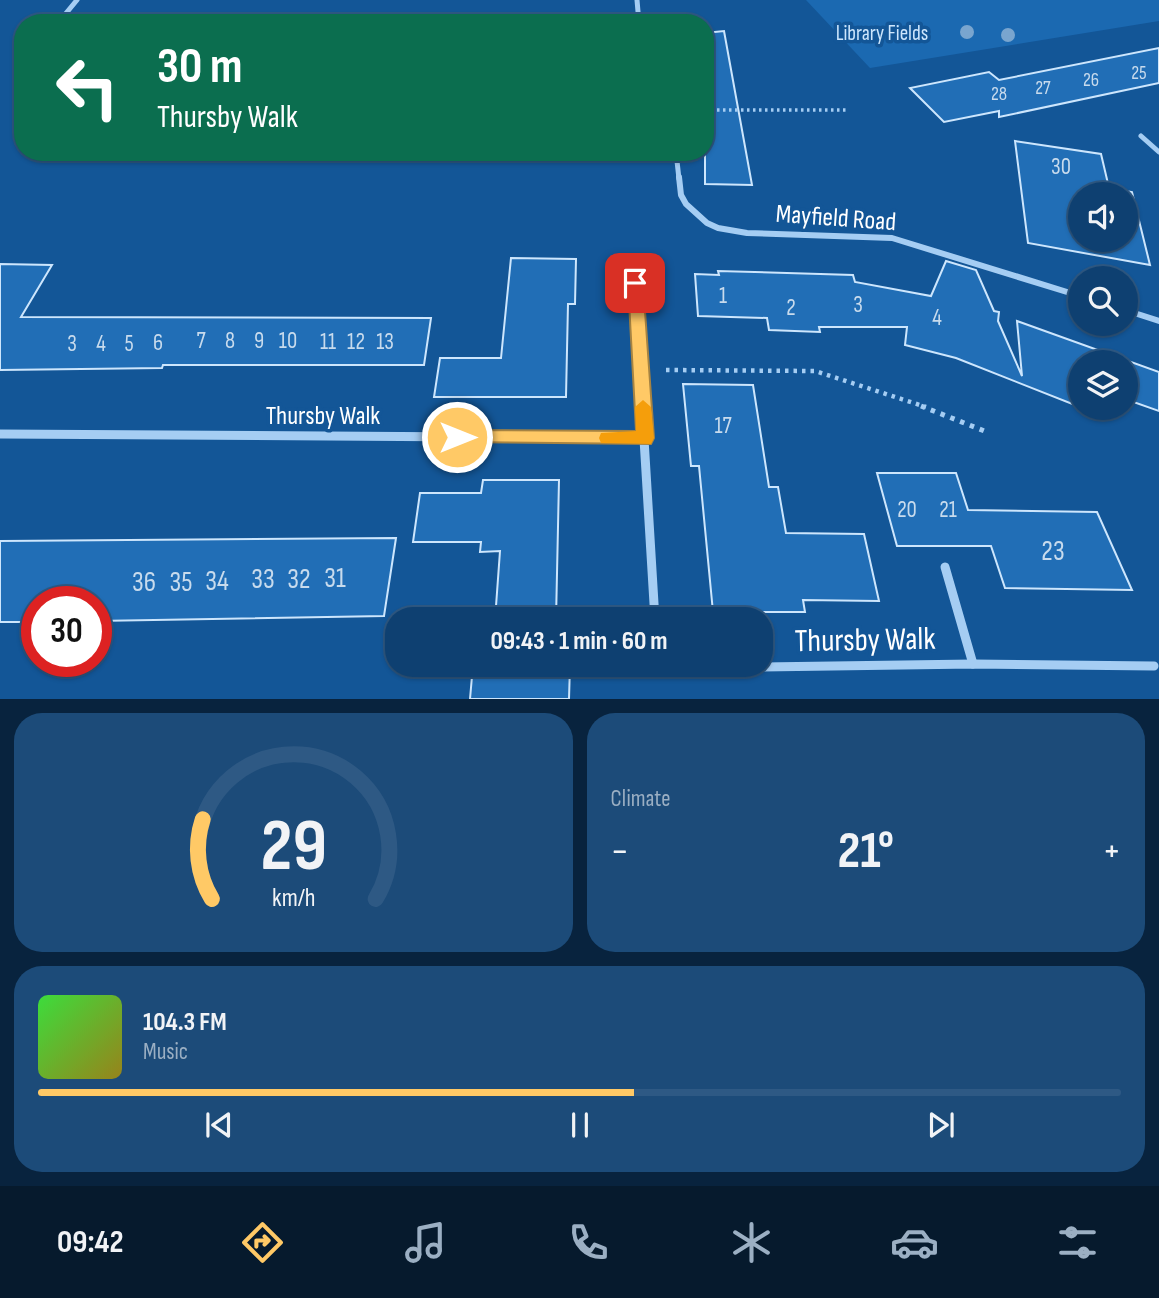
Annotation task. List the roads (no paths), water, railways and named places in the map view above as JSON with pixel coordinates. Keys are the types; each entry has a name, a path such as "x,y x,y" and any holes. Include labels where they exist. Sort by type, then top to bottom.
{"street":[{"path":"65,14 77,0"},
{"path":"1141,136 1159,152"},
{"name":"Mayfield Road","path":"677,161 681,195 690,209 718,228 747,233 892,238 1068,292"},
{"path":"635,283 654,607"},
{"path":"1138,314 1159,321"},
{"name":"Thursby Walk","path":"0,434 645,438"},
{"name":"Thursby Walk","path":"945,567 973,664"},
{"name":"Thursby Walk","path":"773,667 973,664 1154,666"}],"park label":[{"name":"Library Fields","path":"882,33"}]}
